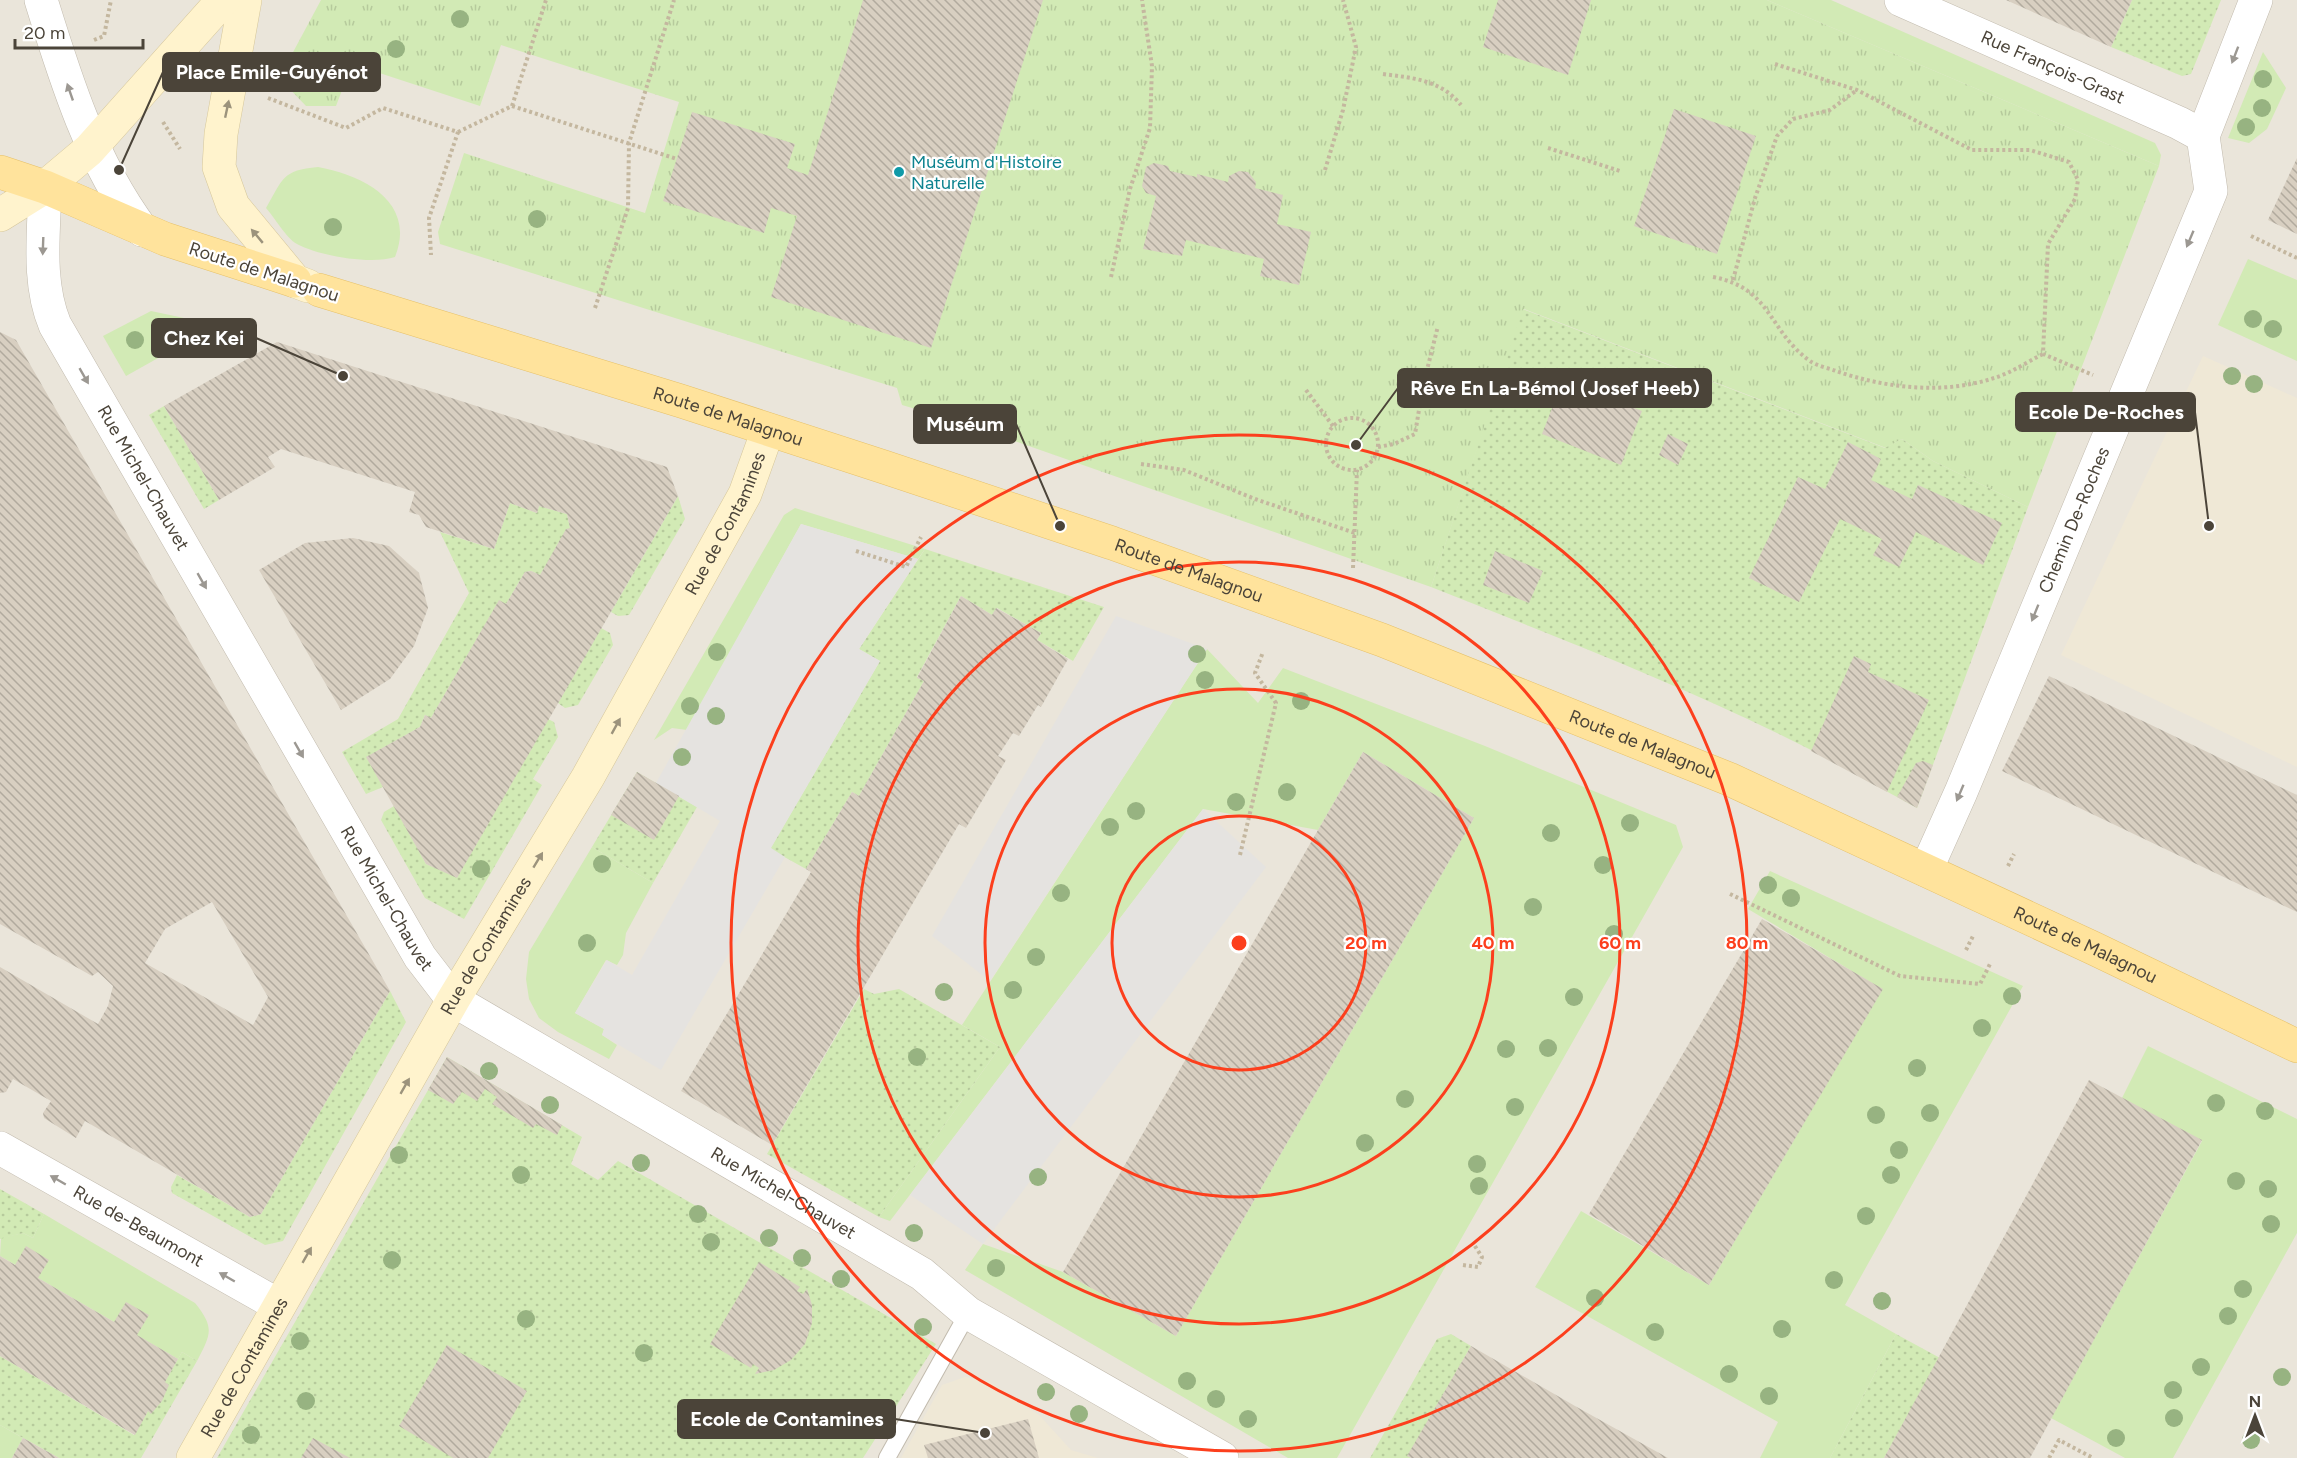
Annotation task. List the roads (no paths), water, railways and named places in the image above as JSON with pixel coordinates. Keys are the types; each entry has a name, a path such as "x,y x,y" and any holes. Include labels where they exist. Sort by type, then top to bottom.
{"main road":[{"path":"0,215 45,187 93,146 223,0"},
{"path":"245,0 221,134 219,167 223,186 232,206 307,285"},
{"name":"Route de Malagnou","path":"0,172 45,187 142,230 307,285 768,430 1112,543 1382,640 1729,779 2297,1046"},
{"name":"Rue de Contamines","path":"193,1458 453,1000 588,777 745,494 768,430"}],"street":[{"path":"41,0 71,97 120,201 142,230"},
{"name":"Rue François-Grast","path":"1901,0 2179,123 2203,136"},
{"name":"Chemin De-Roches","path":"1926,870 1961,792 2126,390 2211,191 2203,136 2256,0"},
{"name":"Rue Michel-Chauvet","path":"45,187 44,279 47,305 55,325 420,957 453,1000 922,1274 968,1313 1222,1458"},
{"name":"Rue de-Beaumont","path":"0,1148 278,1305"}],"lane":[{"path":"887,1458 968,1313"}],"place":[{"name":"Place Emile-Guyénot","path":"119,170"},
{"name":"Muséum d'Histoire Naturelle","path":"899,172"},
{"name":"Chez Kei","path":"343,376"},
{"name":"Rêve En La-Bémol (Josef Heeb)","path":"1356,445"},
{"name":"Muséum","path":"1060,526"},
{"name":"Ecole De-Roches","path":"2209,526"},
{"name":"Ecole de Contamines","path":"985,1433"}]}
